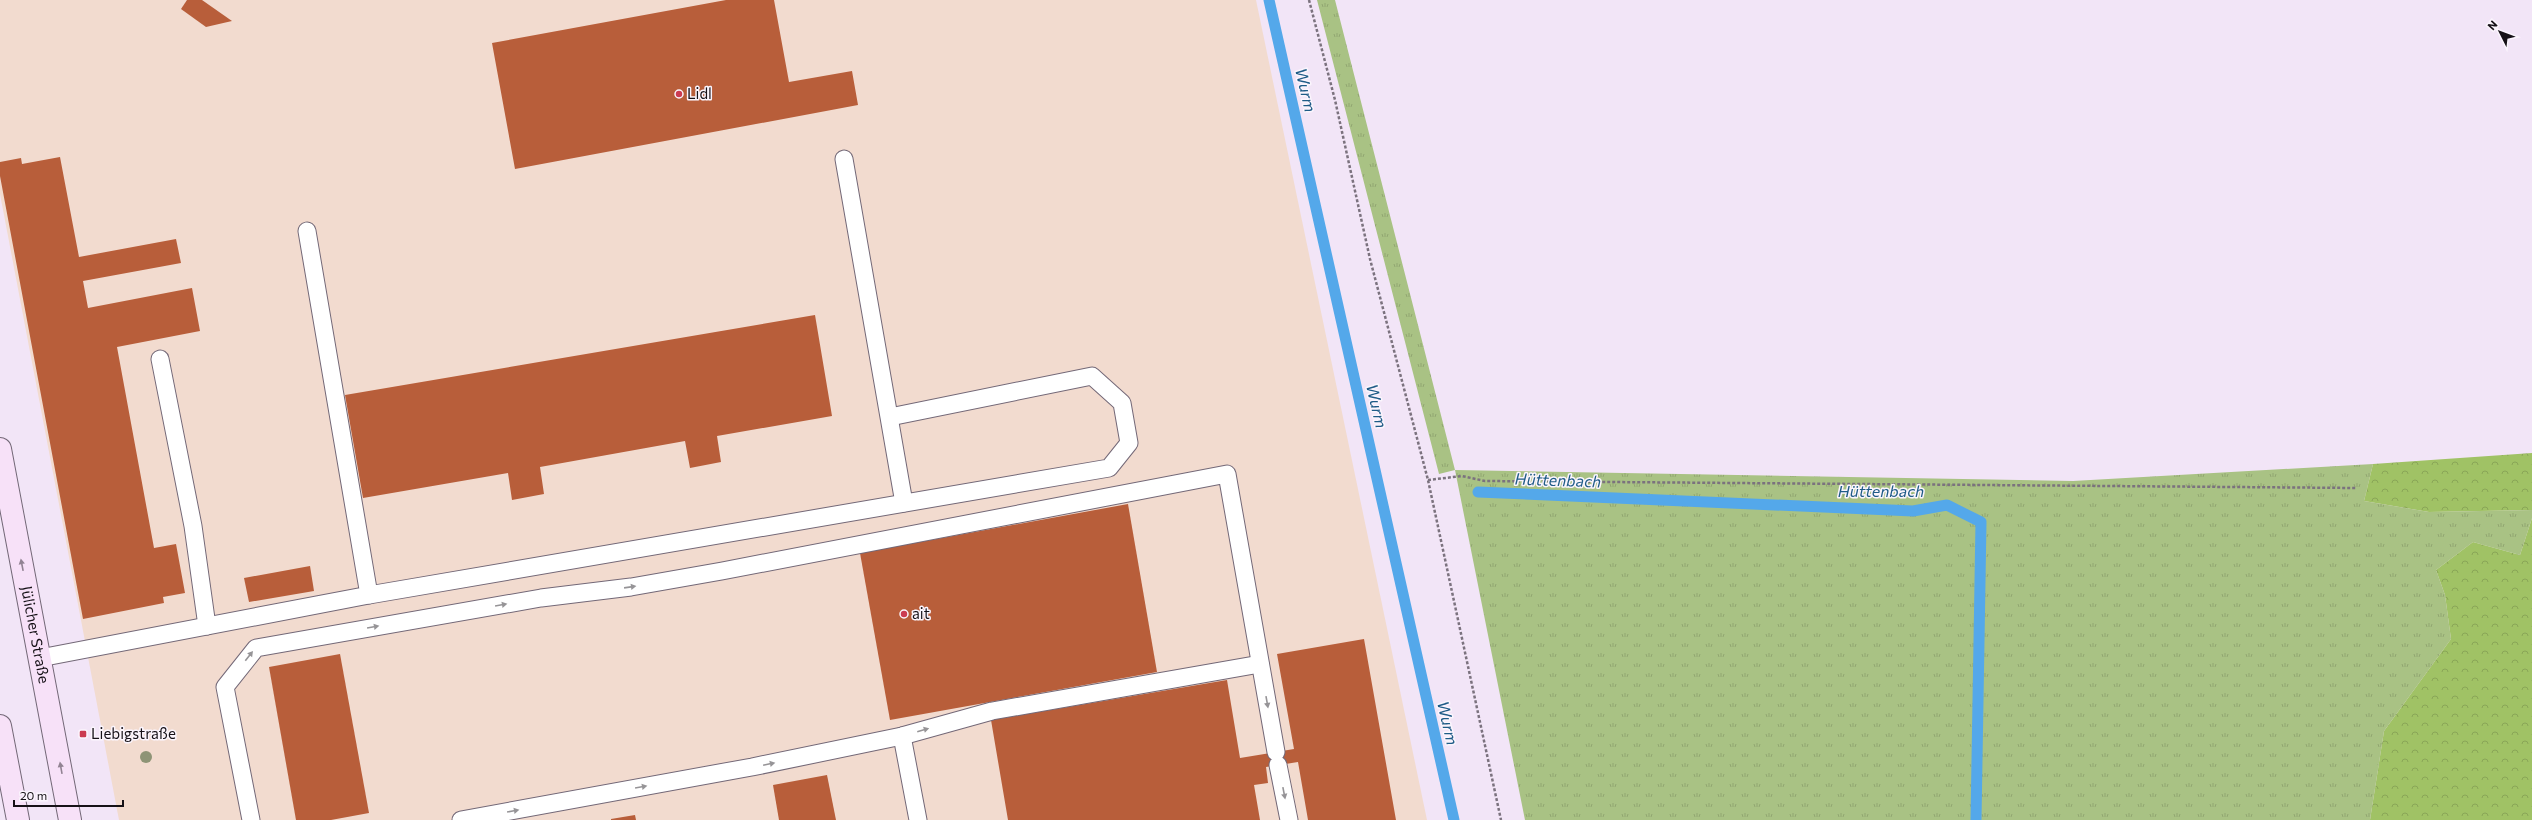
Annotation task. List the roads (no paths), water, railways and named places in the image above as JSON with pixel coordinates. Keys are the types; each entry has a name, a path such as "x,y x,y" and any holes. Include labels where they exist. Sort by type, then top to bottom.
{"main road":[{"name":"Jülicher Straße","path":"0,449 70,820"},
{"path":"0,726 18,820"}],"lane":[{"path":"844,158 904,503"},
{"path":"307,231 369,595"},
{"path":"160,359 193,526 207,626"},
{"path":"40,658 369,595 1109,468 1129,443 1122,403 1092,376 890,417"},
{"path":"251,820 225,687 256,648 541,598 630,587 722,571 1227,474 1289,820"},
{"path":"462,820 752,767 902,736 992,711 1260,664"},
{"path":"902,736 918,820"}],"waterway":[{"name":"Wurm","path":"1269,0 1454,820"},
{"name":"Hüttenbach","path":"1478,492 1913,511 1947,505 1981,522 1976,820"}],"place":[{"name":"Lidl","path":"679,94"},
{"name":"ait","path":"904,614"},
{"name":"Liebigstraße","path":"83,734"}]}
